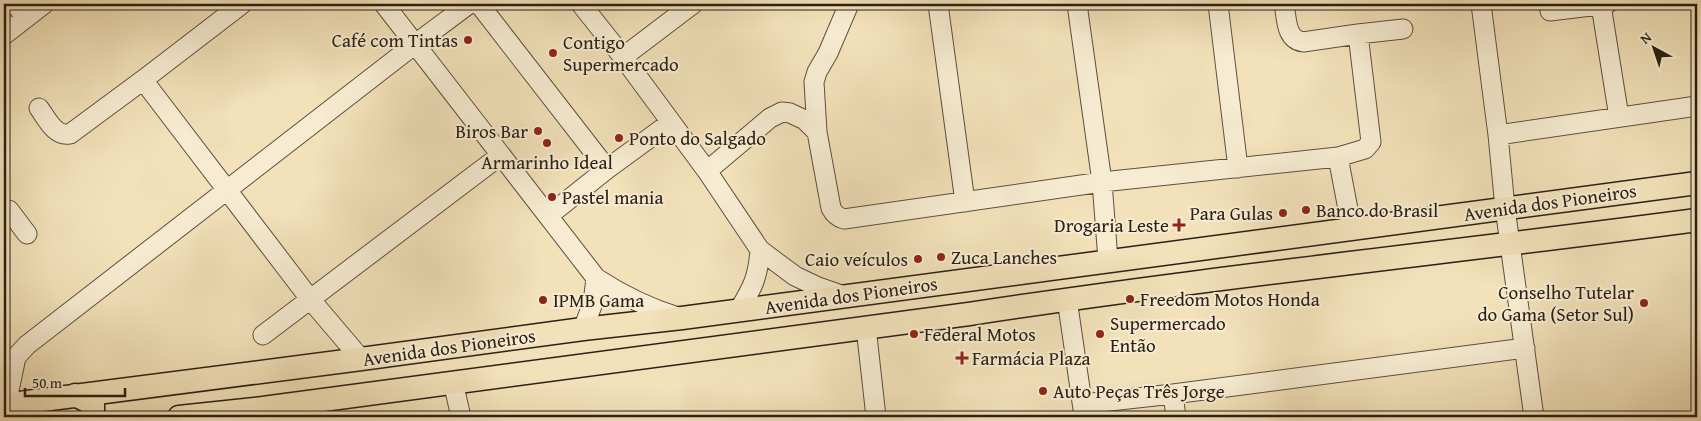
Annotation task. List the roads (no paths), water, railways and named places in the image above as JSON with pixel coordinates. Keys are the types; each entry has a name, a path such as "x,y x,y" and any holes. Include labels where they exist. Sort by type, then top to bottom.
{"main road":[{"name":"Avenida dos Pioneiros","path":"5,405 583,328 682,318 1697,183"},
{"name":"Avenida dos Pioneiros","path":"178,417 263,408 1275,272 1697,220"},
{"path":"1268,240 1265,253 1275,272"},
{"path":"1244,243 1247,263 1245,276"},
{"path":"756,341 768,332 771,321 768,311 764,306"},
{"path":"249,373 243,386 244,397 248,404 263,408"},
{"path":"75,396 93,404 93,417"}],"street":[{"path":"4,35 21,11 44,4"},
{"path":"38,108 59,134 70,134 144,80 242,4"},
{"path":"384,4 596,278 631,299 655,310 682,318"},
{"path":"5,405 16,358 20,352 51,325 469,4"},
{"path":"479,4 607,169"},
{"path":"580,4 623,57 707,171 760,250 795,276 818,288 845,296"},
{"path":"623,57 693,4"},
{"path":"849,4 846,16 816,77 814,91 817,132 831,208 839,218 844,219 1102,182 1338,157 1365,149 1371,142 1358,34"},
{"path":"938,4 965,202"},
{"path":"1077,4 1102,182 1108,260"},
{"path":"1218,4 1238,168"},
{"path":"1284,4 1289,31 1297,41 1303,42 1404,29"},
{"path":"1481,4 1505,208 1534,417"},
{"path":"1550,11 1604,4 1619,117"},
{"path":"144,80 226,190 310,298 361,359"},
{"path":"1498,136 1697,106"},
{"path":"707,171 770,118 782,112 790,113 804,120 817,132"},
{"path":"548,216 607,169 670,123"},
{"path":"263,335 501,155"},
{"path":"1338,157 1352,230"},
{"path":"4,209 9,210 27,234"},
{"path":"739,310 752,289 758,270 760,250"},
{"path":"583,328 593,303 596,278"},
{"path":"1067,299 1084,411 1173,394 1525,348"},
{"path":"866,327 876,417"},
{"path":"453,382 461,417"},
{"path":"1173,394 1176,417"}],"place":[{"name":"Café com Tintas","path":"468,40"},
{"name":"Contigo Supermercado","path":"553,53"},
{"name":"Biros Bar","path":"538,131"},
{"name":"Ponto do Salgado","path":"619,138"},
{"name":"Armarinho Ideal","path":"547,143"},
{"name":"Pastel mania","path":"552,197"},
{"name":"Banco do Brasil","path":"1306,210"},
{"name":"Para Gulas","path":"1283,213"},
{"name":"Drogaria Leste","path":"1179,225"},
{"name":"Zuca Lanches","path":"941,257"},
{"name":"Caio veículos","path":"918,259"},
{"name":"Freedom Motos Honda","path":"1130,299"},
{"name":"IPMB Gama","path":"543,300"},
{"name":"Conselho Tutelar do Gama (Setor Sul)","path":"1644,303"},
{"name":"Federal Motos","path":"914,334"},
{"name":"Supermercado Então","path":"1100,334"},
{"name":"Farmácia Plaza","path":"962,358"},
{"name":"Auto Peças Três Jorge","path":"1043,391"}]}
